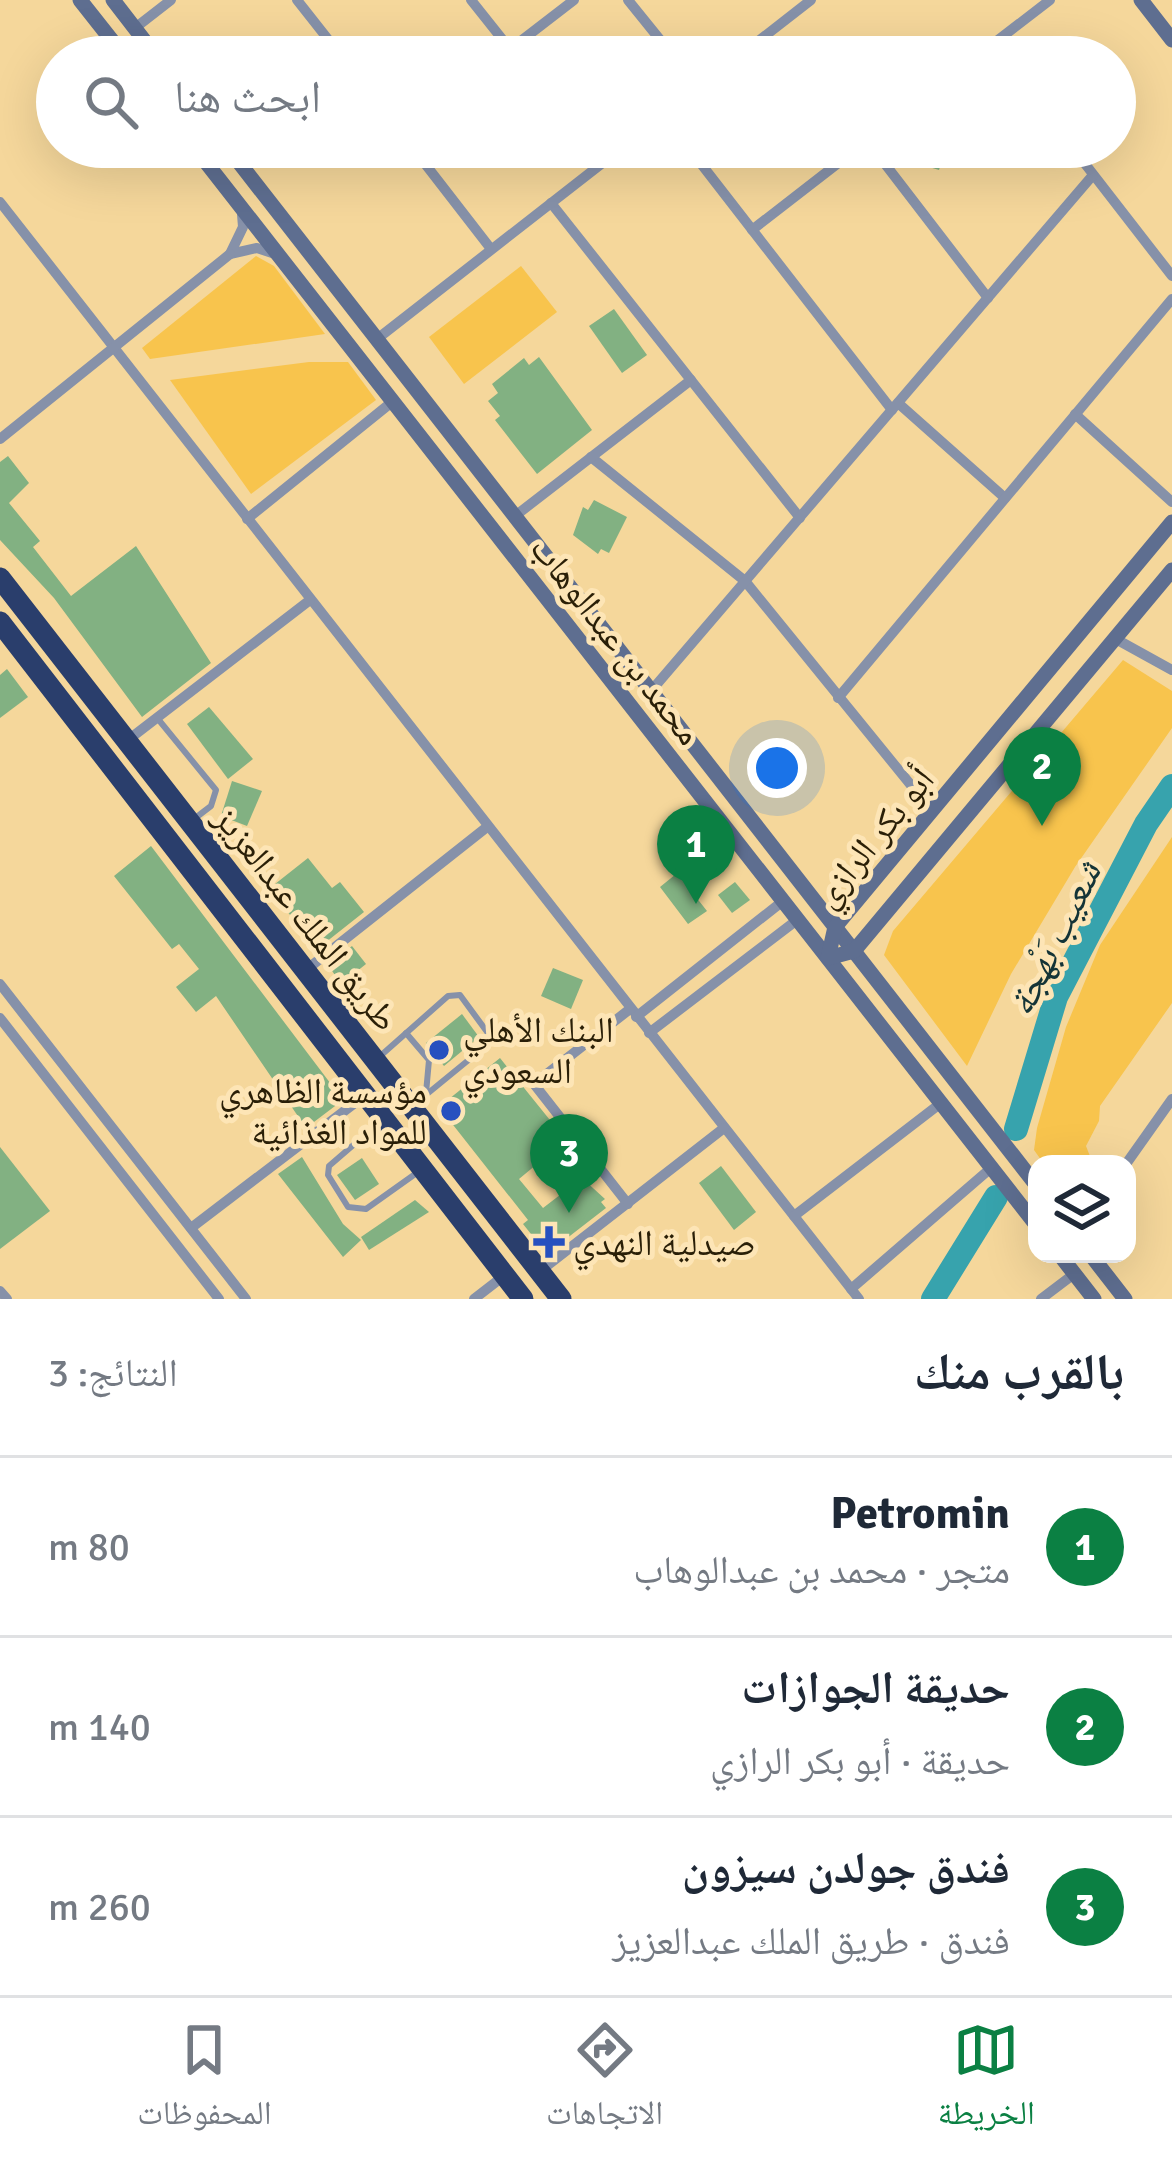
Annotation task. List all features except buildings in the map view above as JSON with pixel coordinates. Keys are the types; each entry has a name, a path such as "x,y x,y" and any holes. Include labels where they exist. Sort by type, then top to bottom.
{"highway":[{"name":"طريق الملك عبدالعزيز","path":"0,578 375,1060 418,1101 561,1299"},
{"name":"طريق الملك عبدالعزيز","path":"0,622 523,1299"}],"street":[{"path":"80,0 108,36"},
{"path":"113,0 141,36"},
{"path":"135,28 171,0"},
{"path":"297,0 325,36"},
{"path":"471,0 494,36"},
{"path":"527,36 574,0"},
{"path":"628,0 657,36"},
{"path":"765,36 811,0"},
{"path":"1003,36 1050,0"},
{"path":"1141,0 1172,40"},
{"name":"محمد بن عبدالوهاب","path":"210,168 1028,1214"},
{"name":"محمد بن عبدالوهاب","path":"243,168 1028,1174"},
{"path":"428,168 491,249"},
{"path":"377,339 595,168"},
{"path":"704,168 895,407 1005,498"},
{"path":"752,230 833,168"},
{"path":"888,168 988,298"},
{"path":"1088,168 1172,276"},
{"path":"651,692 1094,175"},
{"path":"0,202 855,1294 992,1168"},
{"path":"551,203 800,518"},
{"path":"0,439 230,254 243,227 239,205"},
{"path":"230,254 257,248 279,256"},
{"path":"838,698 1172,298"},
{"path":"515,516 691,380"},
{"path":"247,519 392,401"},
{"path":"1075,414 1172,502"},
{"path":"591,457 746,581 932,811"},
{"name":"أبو بكر الرازي","path":"1172,522 835,927 828,958 854,951 1172,570"},
{"path":"128,740 310,600"},
{"path":"1114,638 1172,670"},
{"path":"306,970 487,827"},
{"path":"628,1204 534,1084 783,901"},
{"path":"649,1033 797,920"},
{"path":"0,983 246,1299"},
{"path":"0,1018 219,1299"},
{"path":"190,1228 364,1096"},
{"path":"1132,1155 1172,1099"},
{"path":"794,1216 941,1103"},
{"path":"539,1272 724,1128"},
{"path":"1066,1263 1094,1299"},
{"path":"1097,1263 1125,1299"},
{"path":"1041,1299 1074,1274"},
{"path":"474,1299 505,1275"},
{"path":"0,1291 7,1299"}],"lane":[{"path":"157,718 215,790 211,806 191,822"},
{"path":"375,1060 454,994 492,1034 490,1046 418,1101"},
{"path":"406,1033 428,1060 418,1101"},
{"path":"383,1120 329,1166 328,1175 348,1207 366,1209 422,1169"}],"shaded area":[{"path":"256,256 274,266 325,334 150,359 142,348"},
{"path":"521,266 557,312 464,384 429,337"},
{"path":"309,362 348,362 376,400 251,494 170,380"},
{"path":"1123,660 1172,691 1172,728 1075,867 1011,974 967,1066 884,955 893,931"},
{"path":"1172,837 1172,1003 1100,1106 1099,1121 1086,1146 1090,1155 1038,1155 1037,1128 1066,1027 1100,945"}],"waterway":[{"name":"شعيب بَهْجة","path":"1016,1129 1056,997 1146,824 1172,786"},
{"name":"شعيب بَهْجة","path":"933,1299 996,1197"}],"place":[{"name":"حديقة الجوازات","path":"1042,826"},
{"name":"Petromin","path":"696,904"},
{"name":"البنك الأهلي السعودي","path":"439,1050"},
{"name":"مؤسسة الظاهري للمواد الغذائية","path":"451,1111"},
{"name":"فندق جولدن سيزون","path":"569,1213"},
{"name":"صيدلية النهدي","path":"549,1242"}]}
